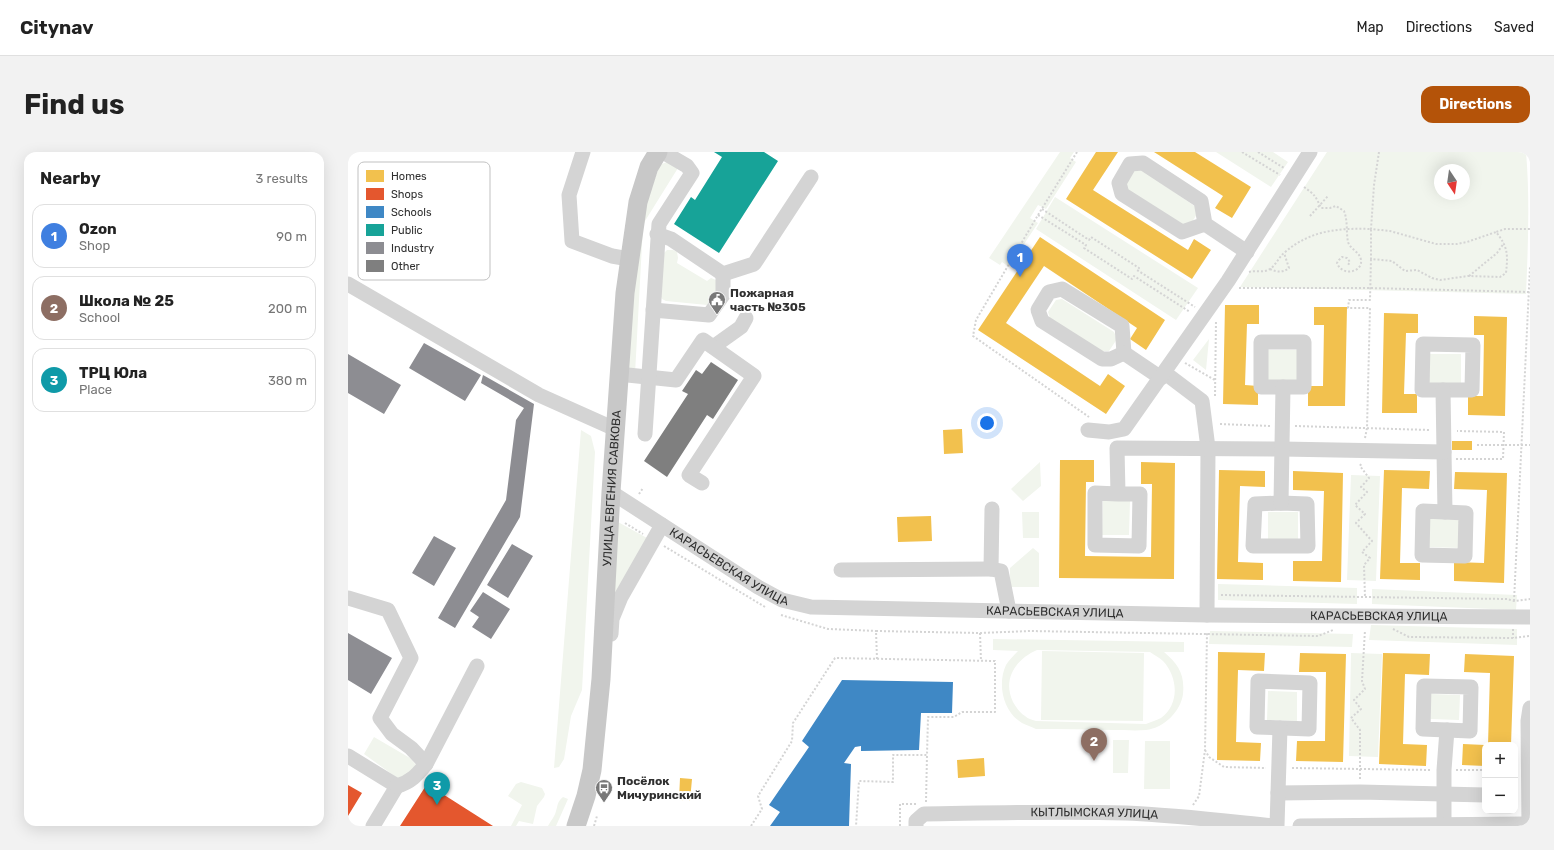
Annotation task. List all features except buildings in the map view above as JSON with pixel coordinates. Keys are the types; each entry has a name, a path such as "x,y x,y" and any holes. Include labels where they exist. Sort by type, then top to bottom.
{"main road":[{"name":"УЛИЦА ЕВГЕНИЯ САВКОВА","path":"576,826 586,796 592,770 601,679 618,374 629,259 638,202 649,167 658,152"}],"street":[{"path":"583,152 569,195 572,241 612,256 629,259"},
{"path":"645,434 657,234 659,224 692,173 687,166 663,152"},
{"path":"1088,430 1109,432 1124,430 1230,284 1247,252 1310,152"},
{"path":"1205,224 1182,232 1122,194 1119,183 1130,164 1143,163 1201,201 1205,224 1247,252"},
{"path":"723,274 754,264 811,177"},
{"path":"657,234 671,239 723,274"},
{"path":"653,310 709,315 723,295 723,274"},
{"path":"348,284 539,396 615,429"},
{"path":"1062,289 1122,326 1124,353 1111,359 1102,359 1042,321 1038,310 1049,292 1062,289"},
{"path":"702,314 708,343 754,376 689,475 702,483"},
{"path":"618,374 676,380 708,343 741,327 746,318"},
{"path":"1423,344 1473,345 1472,390 1444,390 1422,390 1423,344"},
{"path":"1124,353 1202,401 1208,448 1207,615"},
{"path":"1281,503 1283,387"},
{"path":"1444,390 1445,512"},
{"path":"1118,494 1117,448 1282,448 1444,452"},
{"name":"КАРАСЬЕВСКАЯ УЛИЦА","path":"611,492 734,573 782,600 811,607 1207,615 1530,617"},
{"path":"1095,493 1118,494 1140,494 1139,546 1095,545 1095,493"},
{"path":"1281,503 1307,504 1308,546 1253,546 1255,504 1281,503"},
{"path":"991,569 992,509"},
{"path":"601,679 607,670 612,619 621,597 662,525"},
{"path":"841,570 991,569 1001,571 1009,611"},
{"path":"348,598 388,610 410,658 380,718 392,734 411,748 426,764"},
{"path":"373,826 397,786 408,783 426,764 477,666"},
{"path":"1258,681 1310,683 1309,729 1280,728 1256,728 1258,681"},
{"path":"1300,826 1444,824 1529,825 1528,721 1530,708"},
{"path":"1276,826 1280,728"},
{"path":"1444,824 1444,770 1447,730"},
{"path":"348,756 397,786"},
{"path":"1278,792 1482,794"},
{"name":"КЫТЛЫМСКАЯ УЛИЦА","path":"916,824 924,814 1019,812 1126,813 1187,817 1276,826"}],"path":[{"path":"1242,152 1294,179"},
{"path":"1258,152 1299,184 1312,192 1318,200 1321,208 1336,206 1344,211 1347,219 1348,242 1361,259 1361,264 1353,271 1346,272 1341,269 1337,263 1342,257 1347,258 1350,262 1348,265"},
{"path":"1370,308 1348,308 1349,300 1370,300 1371,229 1374,185 1379,152"},
{"path":"1310,216 1328,196"},
{"path":"1042,208 1089,240 1091,237 1139,268 1137,270 1207,316 1215,390"},
{"path":"1038,215 1086,245 1084,248 1132,279 1134,276 1207,316"},
{"path":"1230,284 1253,271 1264,271 1270,269 1284,253 1306,239 1323,231 1371,229 1390,231 1436,244 1457,244 1505,229 1530,229"},
{"path":"1370,259 1392,261 1405,271 1417,270 1432,278 1440,280 1468,276 1500,277 1506,273 1507,254 1504,243 1496,232"},
{"path":"1468,276 1497,253 1504,243"},
{"path":"1270,269 1279,272 1286,271 1289,268 1284,253"},
{"path":"1513,638 1530,267"},
{"path":"1230,284 1529,292"},
{"path":"1182,361 1215,380"},
{"path":"1220,424 1504,432 1503,459"},
{"path":"1477,445 1530,445"},
{"path":"1215,595 1506,599 1514,601 1530,599"},
{"path":"877,659 876,630 980,633 1030,630 1318,636 1336,629"},
{"path":"1392,629 1409,637 1513,638 1530,636"},
{"path":"1358,630 1372,630"},
{"path":"1360,792 1360,730 1351,718 1361,709 1354,700 1365,689 1362,681 1365,630"},
{"path":"980,633 981,661"},
{"path":"1207,633 1205,750 1209,757 1224,767 1482,770"},
{"path":"751,826 762,809 758,796 792,741 793,723 835,658 995,661 995,712 962,712 954,717 928,717 926,804 900,804 900,826"},
{"path":"856,826 859,780 892,782 893,755 927,755"}],"shaded area":[{"path":"1060,152 1074,152 1070,158 1076,162 1046,209 1038,205 1030,218 1038,223 1009,267 1002,262 1000,265 989,258"},
{"path":"1216,152 1273,152 1288,162 1271,187"},
{"path":"1327,152 1526,152 1528,241 1526,294 1240,287"},
{"path":"667,162 678,168 643,226 635,374 627,371 624,352 643,213 659,167"},
{"path":"1142,170 1196,207 1197,214 1189,227 1182,228 1127,191 1126,184 1134,171"},
{"path":"1055,197 1198,288 1176,320 1036,229"},
{"path":"667,250 677,252 677,263 707,281 711,278 716,280 718,289 707,305 666,301 662,299 660,295 663,254"},
{"path":"1062,299 1114,332 1117,339 1109,351 1101,351 1050,318 1048,312 1056,300"},
{"path":"1209,339 1206,370 1193,360"},
{"path":"1266,350 1299,350 1299,383 1266,383"},
{"path":"1428,354 1461,354 1461,387 1428,386"},
{"path":"581,430 591,436 595,452 582,690 571,716 564,759 559,767 554,768"},
{"path":"1040,462 1041,486 1023,501 1011,489"},
{"path":"1351,475 1380,476 1376,581 1347,580"},
{"path":"1103,500 1130,501 1129,535 1102,535"},
{"path":"1022,512 1039,512 1039,538 1023,538"},
{"path":"1268,512 1298,512 1298,542 1268,542"},
{"path":"1428,515 1461,516 1460,548 1427,547"},
{"path":"618,522 647,538 612,600"},
{"path":"1033,548 1039,553 1039,587 1010,587 1010,568"},
{"path":"1218,584 1357,588 1357,604 1218,600"},
{"path":"1372,589 1517,595 1516,610 1372,604"},
{"path":"1371,625 1517,629 1517,645 1369,640"},
{"path":"1210,631 1353,634 1352,647 1209,644"},
{"path":"993,639 1184,642 1184,652 1164,652 1177,665 1182,675 1182,700 1179,707 1170,718 1153,729 1036,729 1015,718 1006,705 1002,689 1003,672 1007,663 1018,651 993,650","holes":["1037,650 1150,652 1162,660 1168,667 1172,675 1175,690 1174,698 1167,712 1161,718 1146,724 1036,721 1028,718 1020,712 1013,702 1010,694 1010,678 1017,664 1029,654"]},
{"path":"1042,651 1144,653 1143,721 1041,720"},
{"path":"1351,653 1382,654 1378,757 1349,756"},
{"path":"1268,691 1297,692 1297,721 1267,720"},
{"path":"1431,694 1460,695 1459,720 1430,719"},
{"path":"374,737 410,758 417,766 400,780 364,754"},
{"path":"1113,740 1129,740 1128,773 1113,773"},
{"path":"1145,741 1170,741 1170,789 1144,789"},
{"path":"521,782 542,788 545,794 537,806 533,824 519,821 516,826 511,826 522,805 508,796 516,784"},
{"path":"563,797 568,799 556,826 548,826 555,815 559,802"}],"place":[{"name":"Ozon","path":"1020,277"},
{"name":"Пожарная часть №305","path":"717,315"},
{"name":"Школа № 25","path":"1094,761"},
{"name":"Посёлок Мичуринский","path":"604,803"},
{"name":"ТРЦ Юла","path":"437,805"}]}
